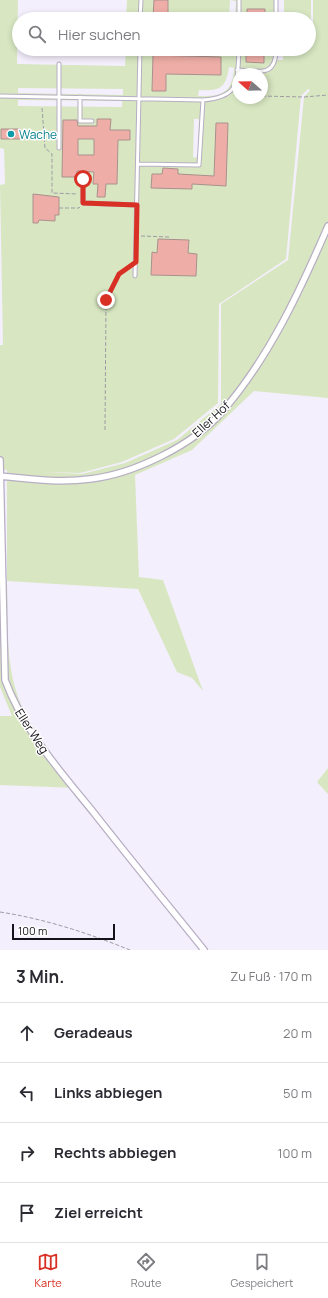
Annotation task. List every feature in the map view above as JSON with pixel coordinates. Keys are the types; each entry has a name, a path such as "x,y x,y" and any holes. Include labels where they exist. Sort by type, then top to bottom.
{"street":[{"name":"Eller Hof","path":"0,476 47,481 91,479 126,471 162,457 193,437 222,413 247,380 294,301 328,226"},
{"name":"Eller Weg","path":"0,460 5,680 13,702 26,726 51,760 204,950"}],"lane":[{"path":"140,12 141,0"},
{"path":"239,0 239,12"},
{"path":"276,0 276,12"},
{"path":"135,276 140,56"},
{"path":"237,68 238,56"},
{"path":"268,70 273,68 276,56"},
{"path":"59,64 59,148"},
{"path":"0,96 203,100 220,98 232,88"},
{"path":"80,97 80,121 92,121"},
{"path":"138,164 200,165 203,100"},
{"path":"83,179 83,203 137,205"}],"path":[{"path":"268,96 304,97 328,95"},
{"path":"42,108 45,148 52,154 52,193 83,194"},
{"path":"59,208 79,208 83,203"},
{"path":"136,236 169,237"},
{"path":"105,430 106,300 119,274 136,262"},
{"path":"0,912 49,922 94,935 130,950"}],"green space":[{"path":"0,0 18,0 18,12 12,12 12,56 17,56 17,64 125,66 126,56 277,56 277,60 283,60 283,56 316,56 316,12 313,12 313,0 328,0 328,398 254,391 192,450 135,475 139,577 163,580 203,691 192,678 177,672 138,589 7,581 9,659 20,702 35,733 76,788 0,785 0,716 12,716 0,687 0,618 7,580 7,470 0,469 0,345 3,345 0,185 5,184 4,149 0,148","holes":["18,88 123,89 123,95 18,93","308,89 310,90 304,97 288,260 221,304 221,404 177,440 125,463 82,474 43,472 80,473 122,462 174,439 218,403 219,304 286,259 301,96","18,100 122,101 122,107 18,106","194,119 199,119 198,154 196,158 193,157"]},
{"path":"127,0 230,0 229,12 126,12"},
{"path":"230,0 278,0 277,12 235,12 236,1"},
{"path":"284,0 311,0 311,12 284,12"},
{"path":"328,768 328,794 317,782"}],"building":[{"path":"154,0 168,0 168,12 153,12"},
{"path":"247,9 265,9 265,12 247,12"},
{"path":"153,56 221,57 221,75 166,74 166,91 152,91"},
{"path":"246,56 264,56 264,63 246,62"},
{"path":"97,119 111,119 110,130 130,130 130,140 118,140 117,184 106,184 105,197 97,197 98,184 93,184 94,172 77,171 77,177 62,177 63,120 77,120 78,126 97,126","holes":["78,139 94,139 94,155 78,155"]},
{"path":"216,123 228,123 226,186 192,184 192,189 151,188 152,174 162,174 163,168 178,169 178,174 214,176"},
{"name":"Wache","path":"1,129 21,129 21,139 1,139"},
{"path":"33,194 59,197 59,215 55,215 55,221 39,220 38,223 33,223"},
{"path":"158,239 189,240 188,253 197,254 196,276 151,275 152,252 157,253"}],"place":[{"name":"Wache","path":"11,134"}],"route":[{"path":"83,179 83,203 137,205 136,262 126,267 119,274 106,300"}]}
